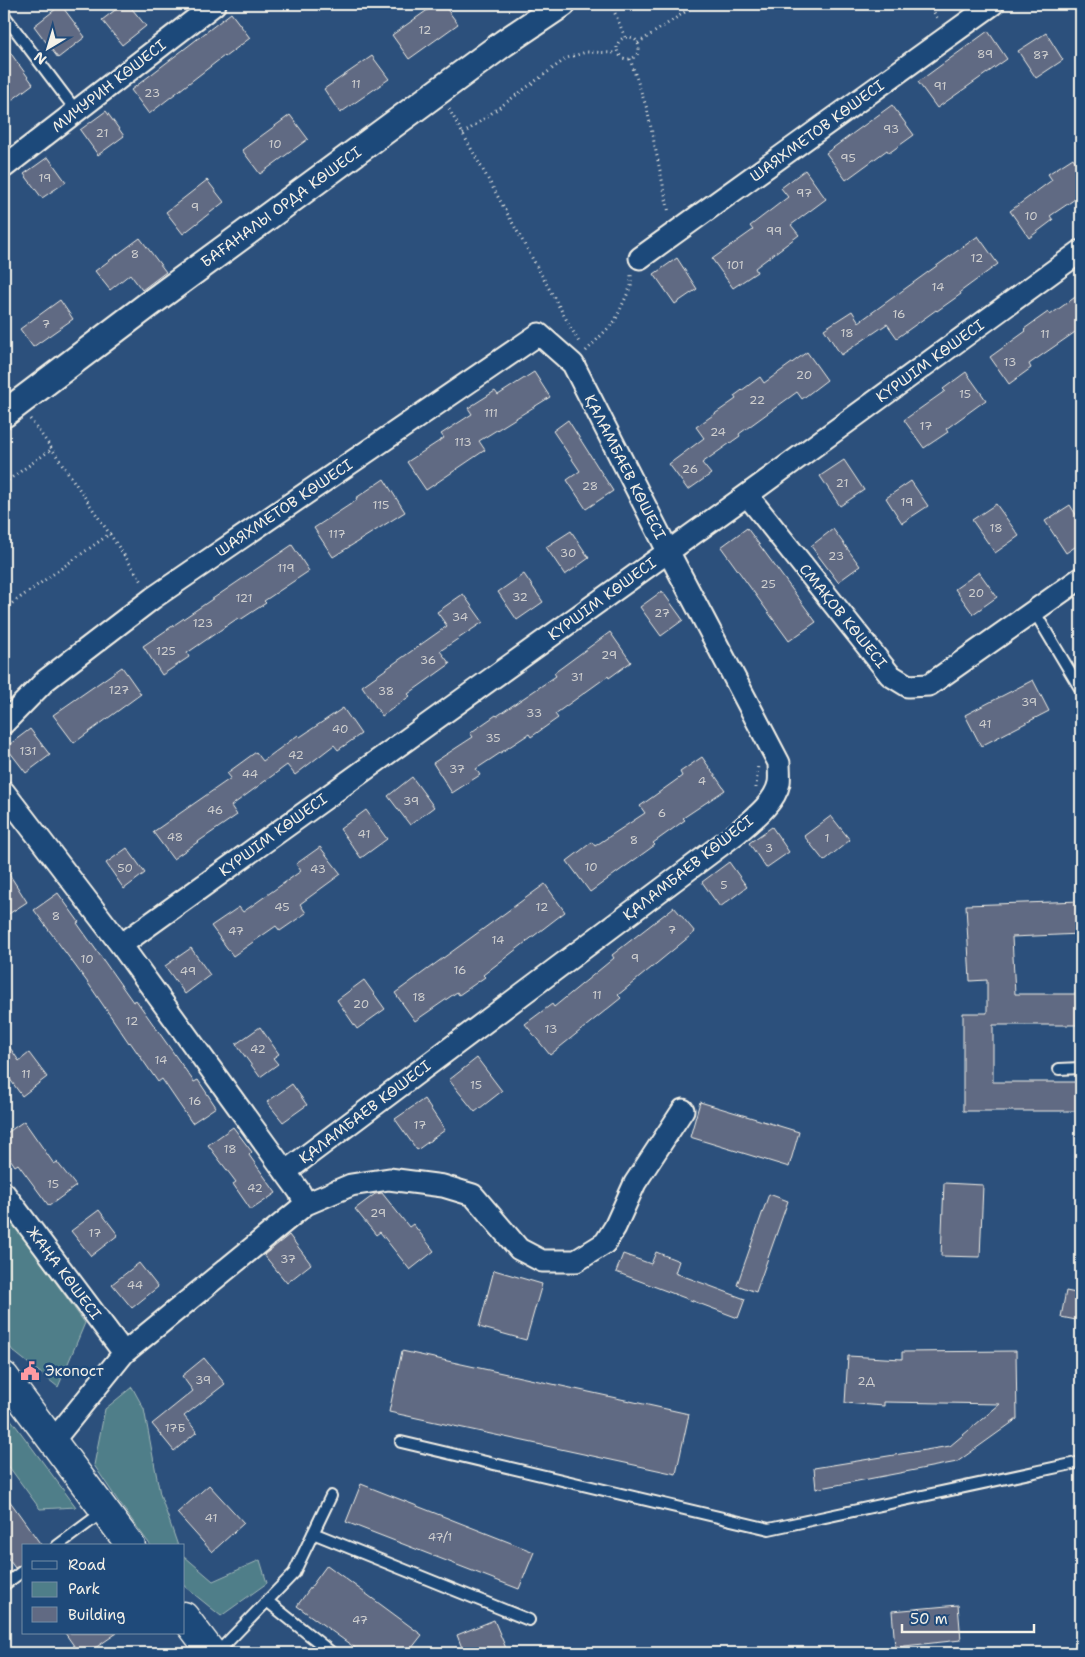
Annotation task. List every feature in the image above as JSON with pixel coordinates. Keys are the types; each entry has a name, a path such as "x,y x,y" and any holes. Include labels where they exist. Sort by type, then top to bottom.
{"main road":[{"path":"4,1376 129,1544"},
{"path":"185,1617 212,1653"}],"street":[{"name":"БАҒАНАЛЫ ОРДА КӨШЕСІ","path":"11,409 438,91 562,4"},
{"name":"ШАЯХМЕТОВ КӨШЕСІ","path":"640,258 993,4"},
{"name":"МИЧУРИН КӨШЕСІ","path":"4,168 77,112 204,7"},
{"name":"КҮРШІМ КӨШЕСІ","path":"121,945 747,495 1081,251"},
{"name":"ШАЯХМЕТОВ КӨШЕСІ","path":"4,723 46,680 153,598 539,334 573,364"},
{"name":"ҚАЛАМБАЕВ КӨШЕСІ","path":"285,1172 737,834 773,797 779,783 779,763 573,364"},
{"name":"СМАҚОВ КӨШЕСІ","path":"747,495 890,675 908,686 930,685 1081,578"},
{"path":"4,792 121,945 285,1172 306,1204"},
{"path":"53,1441 124,1354 306,1204 351,1185 389,1179 443,1186 473,1195 519,1249 542,1261 576,1261 605,1243 615,1227 635,1183 683,1110"},
{"name":"ЖАҢА КӨШЕСІ","path":"4,1193 124,1354"}],"lane":[{"path":"4,15 77,112"},
{"path":"1034,612 1081,690"},
{"path":"1060,1069 1081,1068"},
{"path":"401,1442 769,1529 1081,1462"},
{"path":"217,1653 294,1573 332,1496"},
{"path":"60,1544 104,1511"},
{"path":"313,1533 529,1620"},
{"path":"4,1585 22,1572"},
{"path":"267,1601 332,1653"}],"path":[{"path":"611,4 625,37"},
{"path":"638,43 698,4"},
{"path":"617,53 617,43 620,39 630,37 638,43"},
{"path":"463,134 567,58 586,52 617,53 625,59 630,59 638,53 638,43"},
{"path":"630,59 647,109 674,234"},
{"path":"438,91 585,352 615,321 630,286 631,272 640,258"},
{"path":"11,409 52,448 153,598"},
{"path":"4,483 52,448"},
{"path":"4,608 111,533"},
{"path":"755,794 759,762 774,753"}],"green space":[{"path":"4,1211 85,1323 58,1387 13,1351 4,1339"},
{"path":"132,1387 144,1409 160,1494 177,1544 150,1544 94,1465 105,1409"},
{"path":"4,1410 76,1507 40,1509 4,1460"},
{"path":"185,1557 213,1581 260,1560 267,1583 221,1616 185,1587"}],"building":[{"path":"123,4 128,4 146,26 122,45 102,20"},
{"path":"436,4 443,4 458,24 409,59 392,35"},
{"path":"61,5 85,37 58,58 34,26"},
{"path":"231,13 250,38 149,114 131,90"},
{"path":"988,31 1007,59 937,108 918,82"},
{"path":"1046,33 1063,60 1036,78 1018,51"},
{"path":"4,44 33,84 4,106"},
{"path":"372,56 389,79 340,113 324,89"},
{"path":"892,105 914,135 889,153 887,150 846,180 826,153"},
{"path":"106,111 124,136 98,155 80,130"},
{"path":"290,115 308,139 260,174 242,150"},
{"path":"48,157 66,182 42,198 24,174"},
{"path":"1073,158 1081,171 1081,195 1050,216 1053,220 1029,238 1010,211 1052,180 1048,174"},
{"path":"805,170 826,199 791,225 799,235 755,268 757,272 733,288 712,259 753,230 750,226 788,197 781,188"},
{"path":"207,180 224,202 183,234 166,212"},
{"path":"978,236 998,264 960,292 961,294 897,338 887,324 841,355 824,329 852,311 859,322"},
{"path":"140,238 166,272 142,290 130,274 110,290 95,271"},
{"path":"677,258 697,289 675,304 654,274"},
{"path":"1081,293 1081,328 1029,364 1031,368 1009,384 990,357 1026,331 1024,329 1048,312 1050,315"},
{"path":"60,300 73,319 33,347 20,329"},
{"path":"807,352 827,380 802,399 797,392 702,463 711,474 688,490 669,464 704,438 696,427 736,399 734,396 760,377 764,383"},
{"path":"534,372 550,397 479,441 485,450 426,490 407,462 444,438 441,434 472,414 468,408 495,391 498,395"},
{"path":"966,372 986,400 946,429 948,432 924,448 904,420 945,391 943,389"},
{"path":"568,420 613,491 586,509 567,480 580,471 553,431"},
{"path":"844,460 864,490 840,506 820,476"},
{"path":"384,479 405,512 333,557 314,528 357,500 356,498"},
{"path":"911,481 928,506 902,523 886,498"},
{"path":"996,504 1019,536 995,553 972,520"},
{"path":"1070,505 1081,523 1081,543 1066,553 1045,521"},
{"path":"747,528 816,622 789,641 721,547"},
{"path":"833,529 860,566 838,582 811,546"},
{"path":"571,531 589,558 565,575 546,547"},
{"path":"292,545 309,571 264,601 266,603 240,620 238,618 187,653 189,657 162,675 143,646"},
{"path":"979,572 997,597 973,614 955,589"},
{"path":"524,574 543,602 517,620 498,592"},
{"path":"662,591 683,620 661,636 640,607"},
{"path":"463,594 483,622 440,651 450,664 408,694 410,696 382,716 362,686 447,626 437,612"},
{"path":"610,632 631,662 555,714 558,718 531,737 529,734 476,769 480,775 452,793 433,763 473,737 470,733 556,676 554,673"},
{"path":"122,667 141,694 74,743 53,715"},
{"path":"1033,680 1049,711 981,746 965,715"},
{"path":"343,708 361,734 338,750 334,745 295,775 287,765 231,806 237,815 173,859 153,832 231,778 227,773 256,752 263,761 298,735 300,737"},
{"path":"30,729 50,755 26,773 6,747"},
{"path":"702,757 725,790 683,818 685,820 653,843 655,845 590,892 567,861 592,842 595,846 645,813 640,806 682,776 680,772"},
{"path":"412,777 434,807 410,825 388,796"},
{"path":"366,810 387,839 361,858 340,829"},
{"path":"831,816 850,840 824,861 804,836"},
{"path":"772,827 789,852 766,868 749,843"},
{"path":"320,847 341,874 300,904 306,913 280,931 276,926 233,956 211,926 239,907 243,912 301,871 296,864"},
{"path":"127,848 145,873 124,889 106,863"},
{"path":"729,862 747,887 720,907 702,882"},
{"path":"4,866 27,902 4,917"},
{"path":"545,884 565,912 483,975 485,977 459,995 457,992 415,1021 395,993"},
{"path":"58,893 133,1002 136,1000 194,1082 198,1080 216,1107 192,1123 162,1079 158,1082 129,1043 88,983 34,910"},
{"path":"1081,901 1081,934 1012,937 1015,994 1077,994 1077,1025 993,1025 993,1082 1081,1082 1081,1111 963,1111 963,1013 987,1013 987,980 970,981 966,905"},
{"path":"674,907 695,932 618,995 621,998 550,1055 525,1024 552,1004 554,1007 614,958 612,955"},
{"path":"191,948 210,975 185,994 165,966"},
{"path":"364,980 385,1009 357,1029 337,1000"},
{"path":"260,1027 279,1054 273,1058 278,1064 260,1077 236,1044"},
{"path":"4,1039 19,1061 29,1053 47,1077 22,1096 4,1071"},
{"path":"477,1058 502,1091 475,1112 449,1080"},
{"path":"292,1084 307,1105 283,1122 267,1102"},
{"path":"424,1099 445,1130 417,1150 395,1119"},
{"path":"700,1102 799,1132 789,1167 690,1137"},
{"path":"24,1121 54,1164 57,1162 76,1186 49,1206 18,1164 15,1166 4,1150 4,1135"},
{"path":"233,1127 252,1152 249,1155 276,1193 251,1210 233,1184 236,1182 208,1145"},
{"path":"944,1183 983,1185 980,1257 941,1256"},
{"path":"382,1193 409,1227 413,1224 434,1251 410,1270 380,1232 376,1235 355,1209 375,1194"},
{"path":"769,1194 788,1201 756,1292 737,1285"},
{"path":"99,1210 118,1235 91,1256 71,1231"},
{"path":"289,1235 311,1264 287,1283 264,1255"},
{"path":"656,1252 679,1261 675,1273 745,1299 738,1318 616,1272 623,1254 651,1264"},
{"path":"139,1263 158,1287 132,1308 112,1284"},
{"path":"494,1270 542,1284 526,1340 479,1327"},
{"path":"1066,1291 1081,1294 1081,1321 1061,1317"},
{"path":"402,1351 689,1414 676,1474 389,1412"},
{"path":"1016,1351 1017,1419 957,1462 816,1489 814,1468 950,1446 1000,1404 884,1402 884,1406 845,1403 848,1356 902,1359 902,1352"},
{"path":"204,1358 225,1384 184,1416 197,1432 174,1451 152,1424 193,1391 182,1376"},
{"path":"361,1484 534,1552 519,1589 346,1522"},
{"path":"209,1485 244,1523 212,1552 177,1513"},
{"path":"4,1493 41,1544 22,1544 22,1564 15,1568 4,1553"},
{"path":"327,1565 422,1635 408,1653 362,1653 297,1606"},
{"path":"958,1605 961,1640 895,1647 892,1611"},
{"path":"494,1620 508,1653 464,1653 457,1635"},
{"path":"66,1634 116,1634 88,1653 79,1653"}],"place":[{"name":"Экопост","path":"30,1371"}]}
